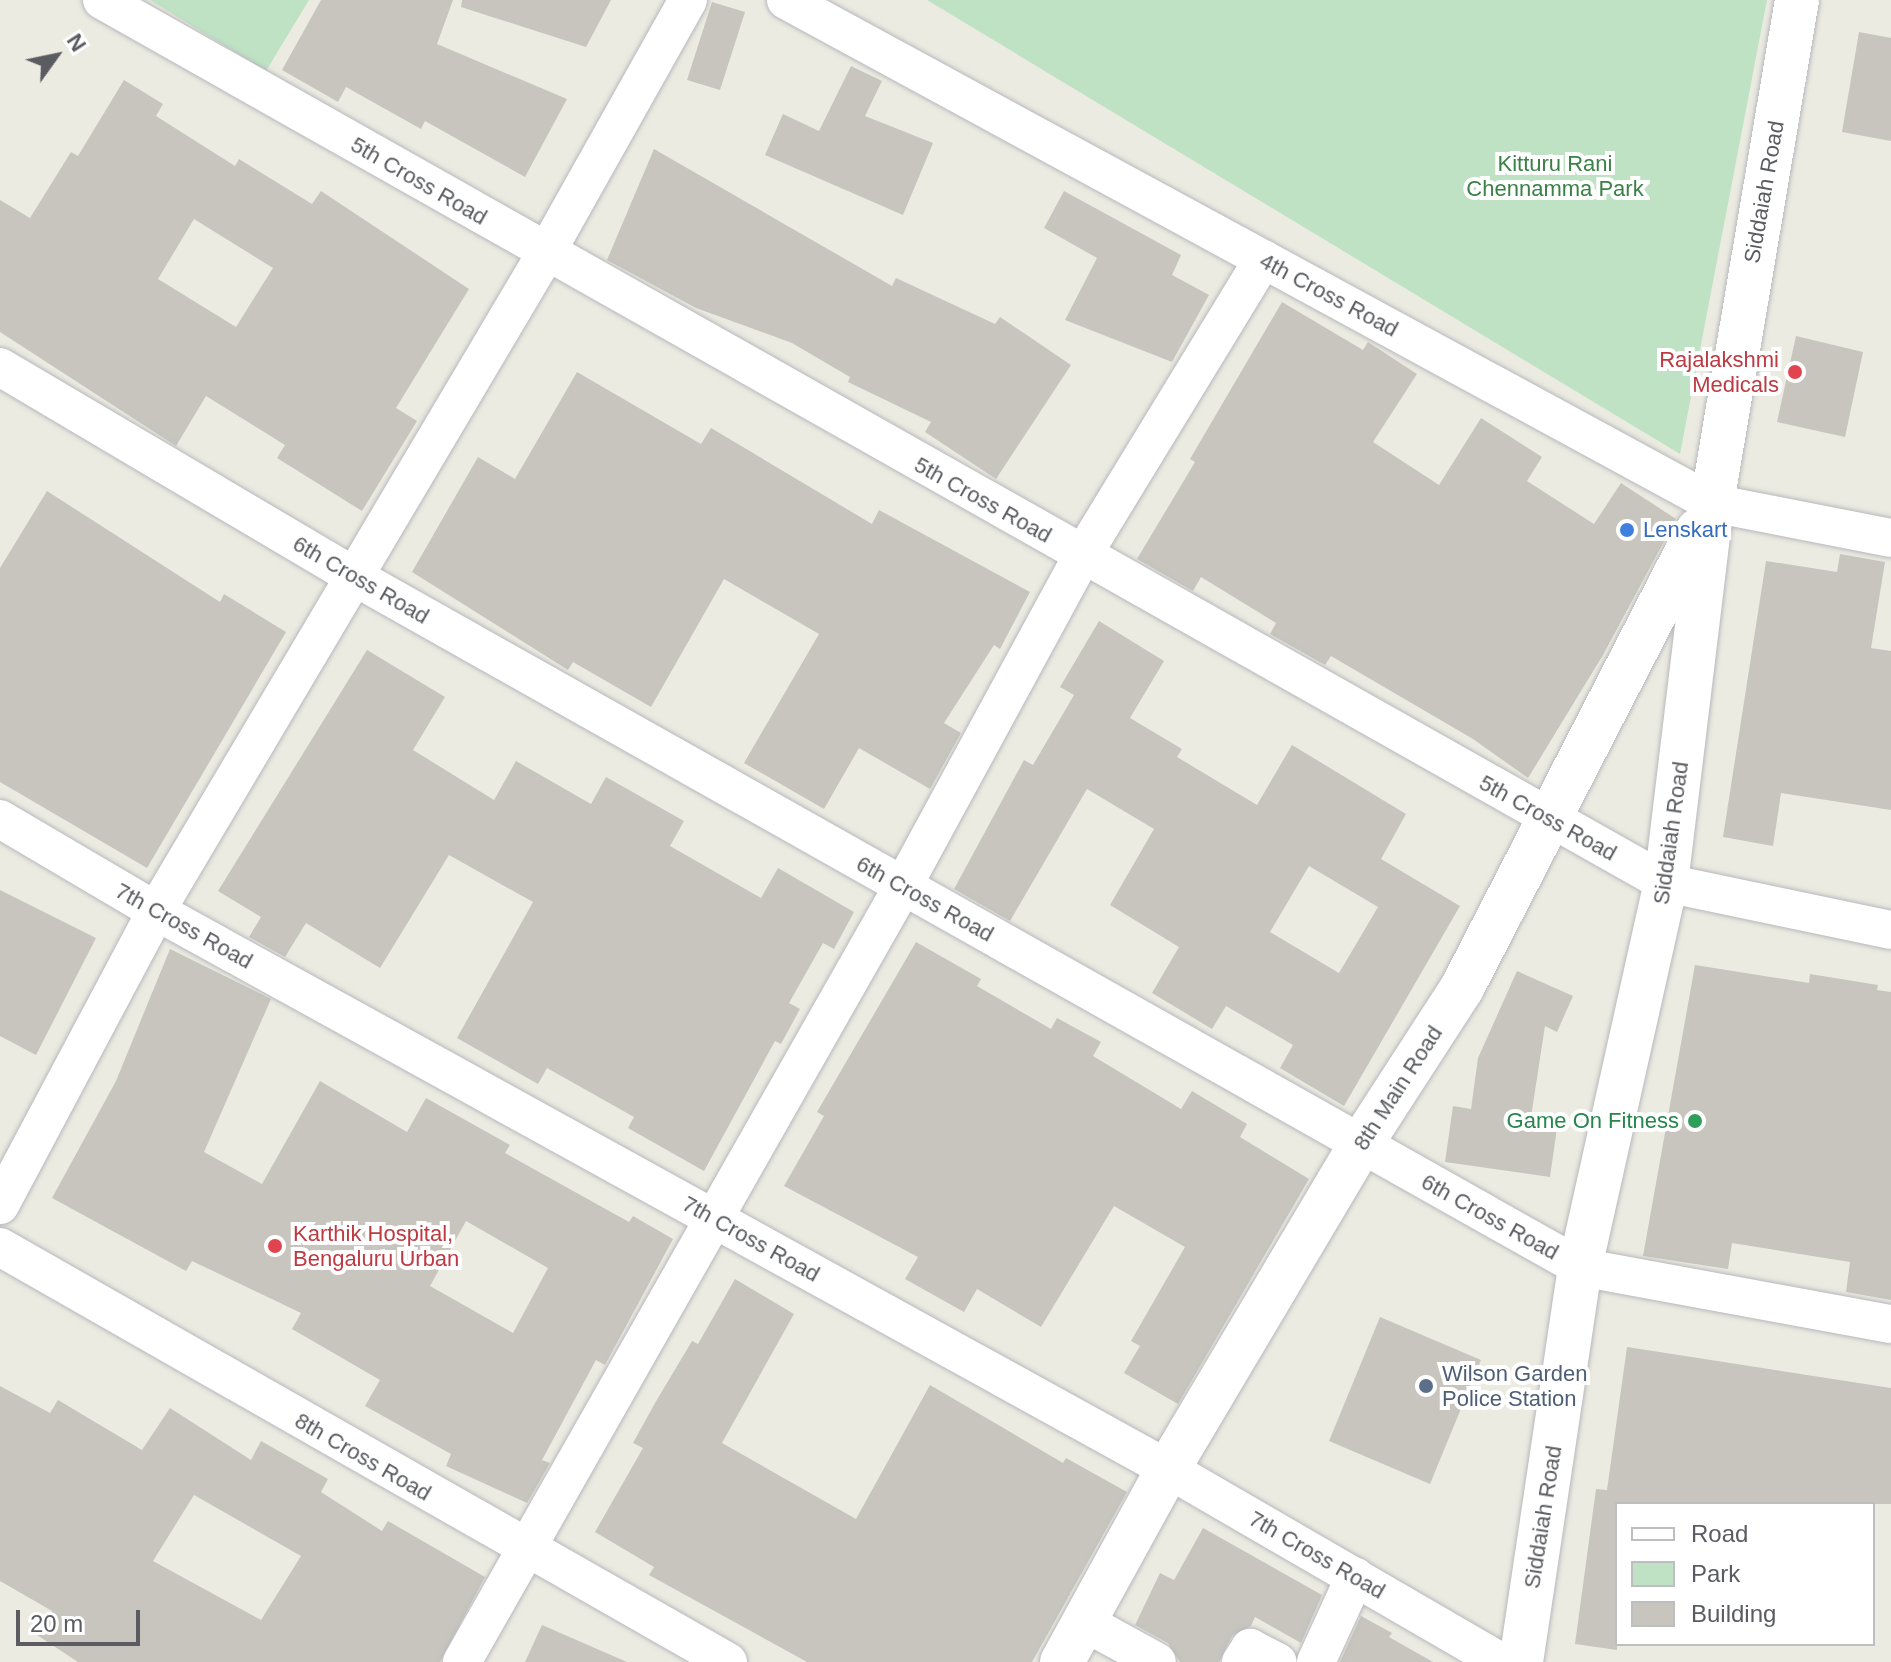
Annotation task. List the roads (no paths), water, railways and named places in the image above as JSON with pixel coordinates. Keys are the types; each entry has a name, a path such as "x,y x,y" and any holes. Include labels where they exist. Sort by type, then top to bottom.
{"main road":[{"name":"Siddaiah Road","path":"1521,1662 1580,1267 1666,883 1712,503 1797,0"},
{"name":"8th Main Road","path":"1062,1662 1168,1469 1361,1144 1462,988 1552,821 1712,503"}],"street":[{"name":"5th Cross Road","path":"102,0 1666,883 1891,930"},
{"path":"0,1205 156,911 546,253 688,0"},
{"name":"4th Cross Road","path":"786,0 1712,503 1891,538"},
{"path":"462,1662 903,886 1082,556 1263,259"},
{"name":"6th Cross Road","path":"0,367 355,577 1580,1267 1891,1324"},
{"name":"7th Cross Road","path":"0,819 156,911 1168,1469 1501,1662"},
{"name":"8th Cross Road","path":"0,1247 526,1551 728,1662"},
{"path":"1316,1662 1355,1577"},
{"path":"1084,1622 1157,1662"},
{"path":"1241,1662 1250,1648 1278,1662"}],"place":[{"name":"Rajalakshmi Medicals","path":"1795,372"},
{"name":"Lenskart","path":"1627,530"},
{"name":"Game On Fitness","path":"1695,1121"},
{"name":"Karthik Hospital, Bengaluru Urban","path":"275,1246"},
{"name":"Wilson Garden Police Station","path":"1426,1386"}],"park label":[{"name":"Kitturu Rani Chennamma Park","path":"1555,176"}]}
